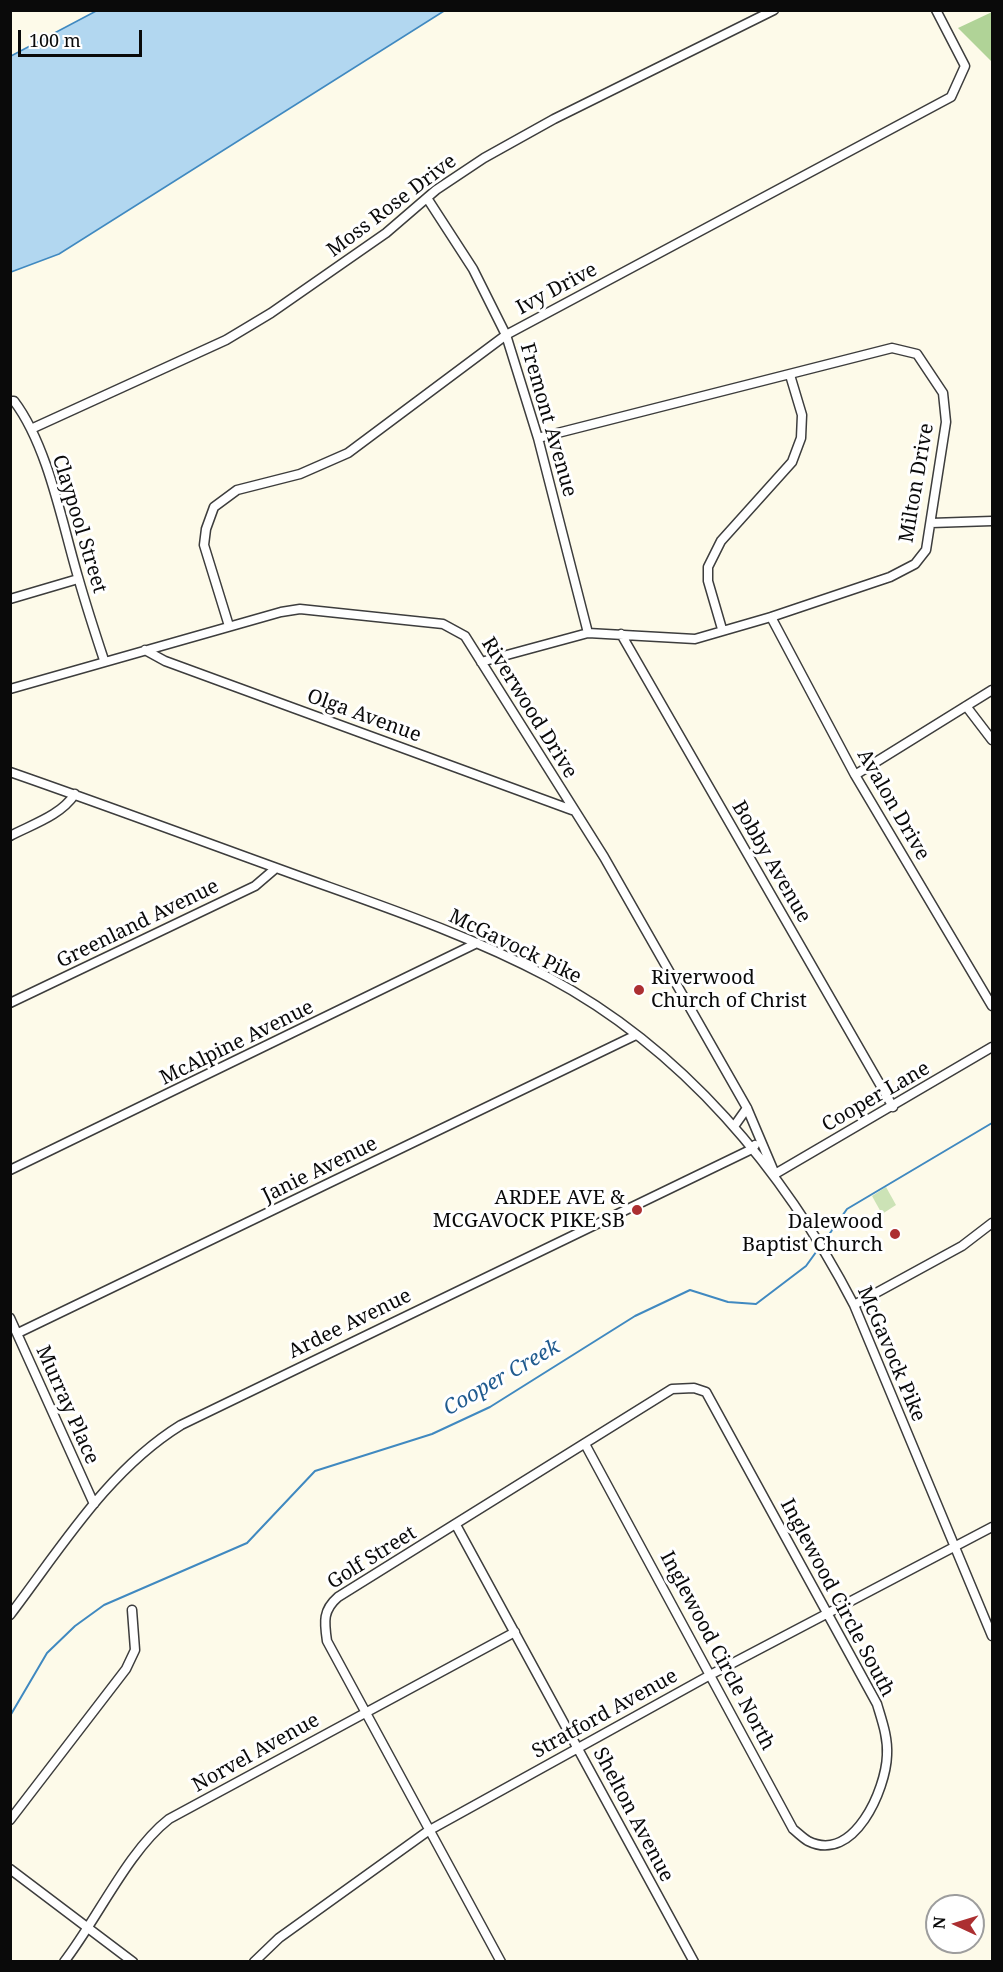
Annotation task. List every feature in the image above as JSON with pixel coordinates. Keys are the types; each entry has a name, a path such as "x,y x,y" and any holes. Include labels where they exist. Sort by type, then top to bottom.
{"street":[{"name":"Moss Rose Drive","path":"31,429 236,334 271,314 386,233 427,198 525,134 774,10"},
{"name":"Ivy Drive","path":"229,626 204,545 206,529 214,507 237,490 300,474 348,453 506,335 951,96 965,66 936,10"},
{"name":"Fremont Avenue","path":"427,198 473,269 506,335 538,438 588,633"},
{"name":"Milton Drive","path":"482,662 588,633 694,639 890,577 915,564 926,550 946,422 943,393 918,354 892,348 538,438"},
{"path":"722,629 708,580 708,567 721,541 792,462 801,438 802,415 790,375"},
{"name":"Claypool Street","path":"12,401 31,429 57,501 78,579 104,660"},
{"path":"931,523 993,521"},
{"path":"10,599 78,579"},
{"name":"Riverwood Drive","path":"10,689 104,660 300,609 443,624 465,636 604,857 747,1108 775,1174"},
{"name":"Avalon Drive","path":"771,616 855,776 993,1006"},
{"name":"Bobby Avenue","path":"621,634 893,1107"},
{"name":"Olga Avenue","path":"145,650 165,661 573,810"},
{"path":"855,776 993,690"},
{"path":"966,706 993,740"},
{"name":"McGavock Pike","path":"10,772 477,943 550,978 636,1035 696,1086 735,1125 752,1149 775,1174 821,1244 854,1305 993,1636"},
{"path":"10,836 51,816 67,805 75,794"},
{"name":"Greenland Avenue","path":"10,1003 255,886 276,868"},
{"name":"McAlpine Avenue","path":"10,1170 477,943"},
{"name":"Janie Avenue","path":"18,1334 636,1035"},
{"name":"Cooper Lane","path":"775,1174 993,1047"},
{"path":"735,1125 747,1108"},
{"name":"Ardee Avenue","path":"10,1615 94,1504 140,1453 181,1425 752,1149 761,1137"},
{"path":"854,1305 962,1246 993,1223"},
{"name":"Murray Place","path":"10,1318 94,1504"},
{"name":"Golf Street","path":"501,1962 428,1832 327,1641 324,1626 328,1606 338,1597 672,1389 682,1387"},
{"name":"Inglewood Circle South","path":"682,1387 706,1392 877,1704 886,1731 888,1753 885,1773 870,1810 856,1831 840,1842"},
{"name":"Inglewood Circle North","path":"585,1444 712,1674 793,1829 809,1841 825,1845 840,1842"},
{"name":"Shelton Avenue","path":"456,1525 694,1962"},
{"name":"Stratford Avenue","path":"254,1962 279,1938 428,1832 712,1674 953,1545 993,1527"},
{"path":"10,1820 126,1669 135,1650 132,1610"},
{"name":"Norvel Avenue","path":"64,1962 89,1929 149,1835 169,1819 515,1632"},
{"path":"10,1869 133,1962"}],"green space":[{"path":"992,12 992,62 958,28"},
{"path":"886,1187 896,1205 882,1214 872,1196"}],"water":[{"path":"98,10 444,11 59,254 11,272 11,56"}],"waterway":[{"name":"Cooper Creek","path":"823,1243 847,1209 992,1123"},
{"name":"Cooper Creek","path":"10,1716 47,1653 75,1626 104,1605 247,1543 315,1471 432,1434 490,1407 635,1316 690,1290 728,1302 756,1304 806,1266 819,1248"}],"place":[{"name":"Riverwood Church of Christ","path":"639,990"},
{"name":"ARDEE AVE & MCGAVOCK PIKE SB","path":"637,1210"},
{"name":"Dalewood Baptist Church","path":"895,1234"}]}
